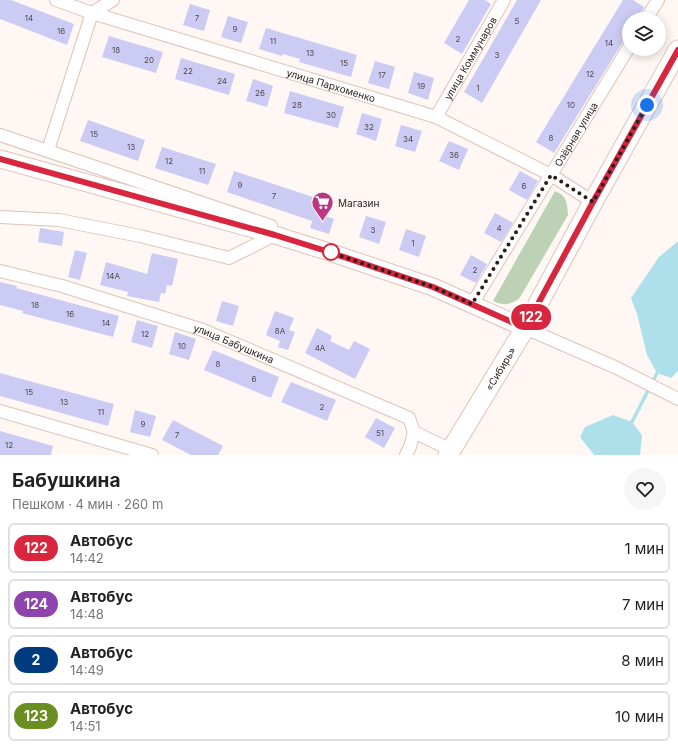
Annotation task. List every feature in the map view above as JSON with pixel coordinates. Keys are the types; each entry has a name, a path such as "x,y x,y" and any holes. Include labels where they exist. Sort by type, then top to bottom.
{"main road":[{"name":"«Сибирь»","path":"449,452 525,328 678,50"}],"street":[{"name":"улица Пархоменко","path":"56,0 92,13 436,117 551,175 593,202"},
{"path":"48,150 92,13 114,0"},
{"name":"улица Коммунаров","path":"436,117 504,0"},
{"path":"650,12 658,0"},
{"name":"Озёрная улица","path":"472,304 624,56"},
{"path":"0,135 278,228 326,251"},
{"path":"0,159 275,235 433,287 617,368 678,399"},
{"path":"0,217 59,220 140,236 229,258 275,235"},
{"name":"улица Бабушкина","path":"0,271 62,286 203,330 253,353 409,418 414,432"},
{"path":"0,411 152,455"},
{"path":"406,455 414,432 449,452"}],"green space":[{"path":"555,191 562,195 566,200 568,215 519,299 512,303 506,304 493,301"}],"water":[{"path":"677,242 678,371 671,378 657,373 647,355 637,314 631,298 659,257"},
{"path":"613,415 632,422 642,435 640,455 594,455 580,437 585,427"}],"building":[{"path":"0,0 11,0 74,24 67,45 0,19"},
{"path":"469,0 485,0 491,4 462,54 444,43"},
{"path":"517,0 541,0 482,103 464,92"},
{"path":"623,0 633,0 644,7 641,12 622,12 622,43 554,153 536,142"},
{"path":"190,4 210,10 204,31 183,25"},
{"path":"228,16 248,22 241,43 221,37"},
{"path":"266,28 357,55 351,77 299,62 300,59 283,54 282,56 259,49"},
{"path":"109,36 163,52 156,73 102,57"},
{"path":"181,58 235,74 229,95 175,79"},
{"path":"375,61 395,67 389,89 368,83"},
{"path":"414,72 434,78 428,100 408,93"},
{"path":"253,79 273,86 267,107 246,101"},
{"path":"290,91 344,107 338,128 284,113"},
{"path":"362,113 382,119 376,141 356,134"},
{"path":"88,120 145,140 138,161 80,141"},
{"path":"401,125 422,131 415,152 395,146"},
{"path":"449,141 468,149 459,170 439,161"},
{"path":"162,147 216,164 208,185 155,168"},
{"path":"234,171 319,199 312,221 227,192"},
{"path":"520,171 538,181 527,200 509,190"},
{"name":"Магазин","path":"315,212 334,219 329,234 310,228"},
{"path":"495,213 513,223 501,242 484,233"},
{"path":"366,216 386,222 379,244 359,237"},
{"path":"40,228 64,232 62,246 38,242"},
{"path":"406,229 426,236 419,257 399,250"},
{"path":"75,250 87,253 80,280 68,277"},
{"path":"152,253 178,259 172,286 167,285 165,294 161,293 159,302 127,296 128,292 100,285 106,262 147,274"},
{"path":"471,255 487,264 476,283 460,275"},
{"path":"0,282 17,286 16,288 119,316 113,337 22,313 23,311 0,305"},
{"path":"222,301 239,306 233,326 216,321"},
{"path":"275,311 294,318 289,330 295,332 288,350 278,347 280,341 266,335"},
{"path":"137,320 158,326 152,348 131,342"},
{"path":"317,328 332,336 330,341 349,350 354,341 370,349 355,379 305,353"},
{"path":"175,332 196,339 189,360 169,354"},
{"path":"213,350 279,377 271,398 204,370"},
{"path":"0,373 114,404 108,426 0,396"},
{"path":"291,382 336,400 327,421 281,402"},
{"path":"135,410 156,416 150,437 130,432"},
{"path":"376,418 395,428 384,448 365,437"},
{"path":"173,420 223,446 218,455 191,455 162,440"},
{"path":"0,431 53,446 51,455 0,455"}],"waterway":[{"path":"632,422 657,373"}],"bus line":[{"name":"122","path":"0,159 275,235 326,251 433,287 525,328 678,50"}],"place":[{"name":"Магазин","path":"322,222"}],"route":[{"path":"331,252 326,251 433,287 472,304 551,175 593,202 647,105"}]}
